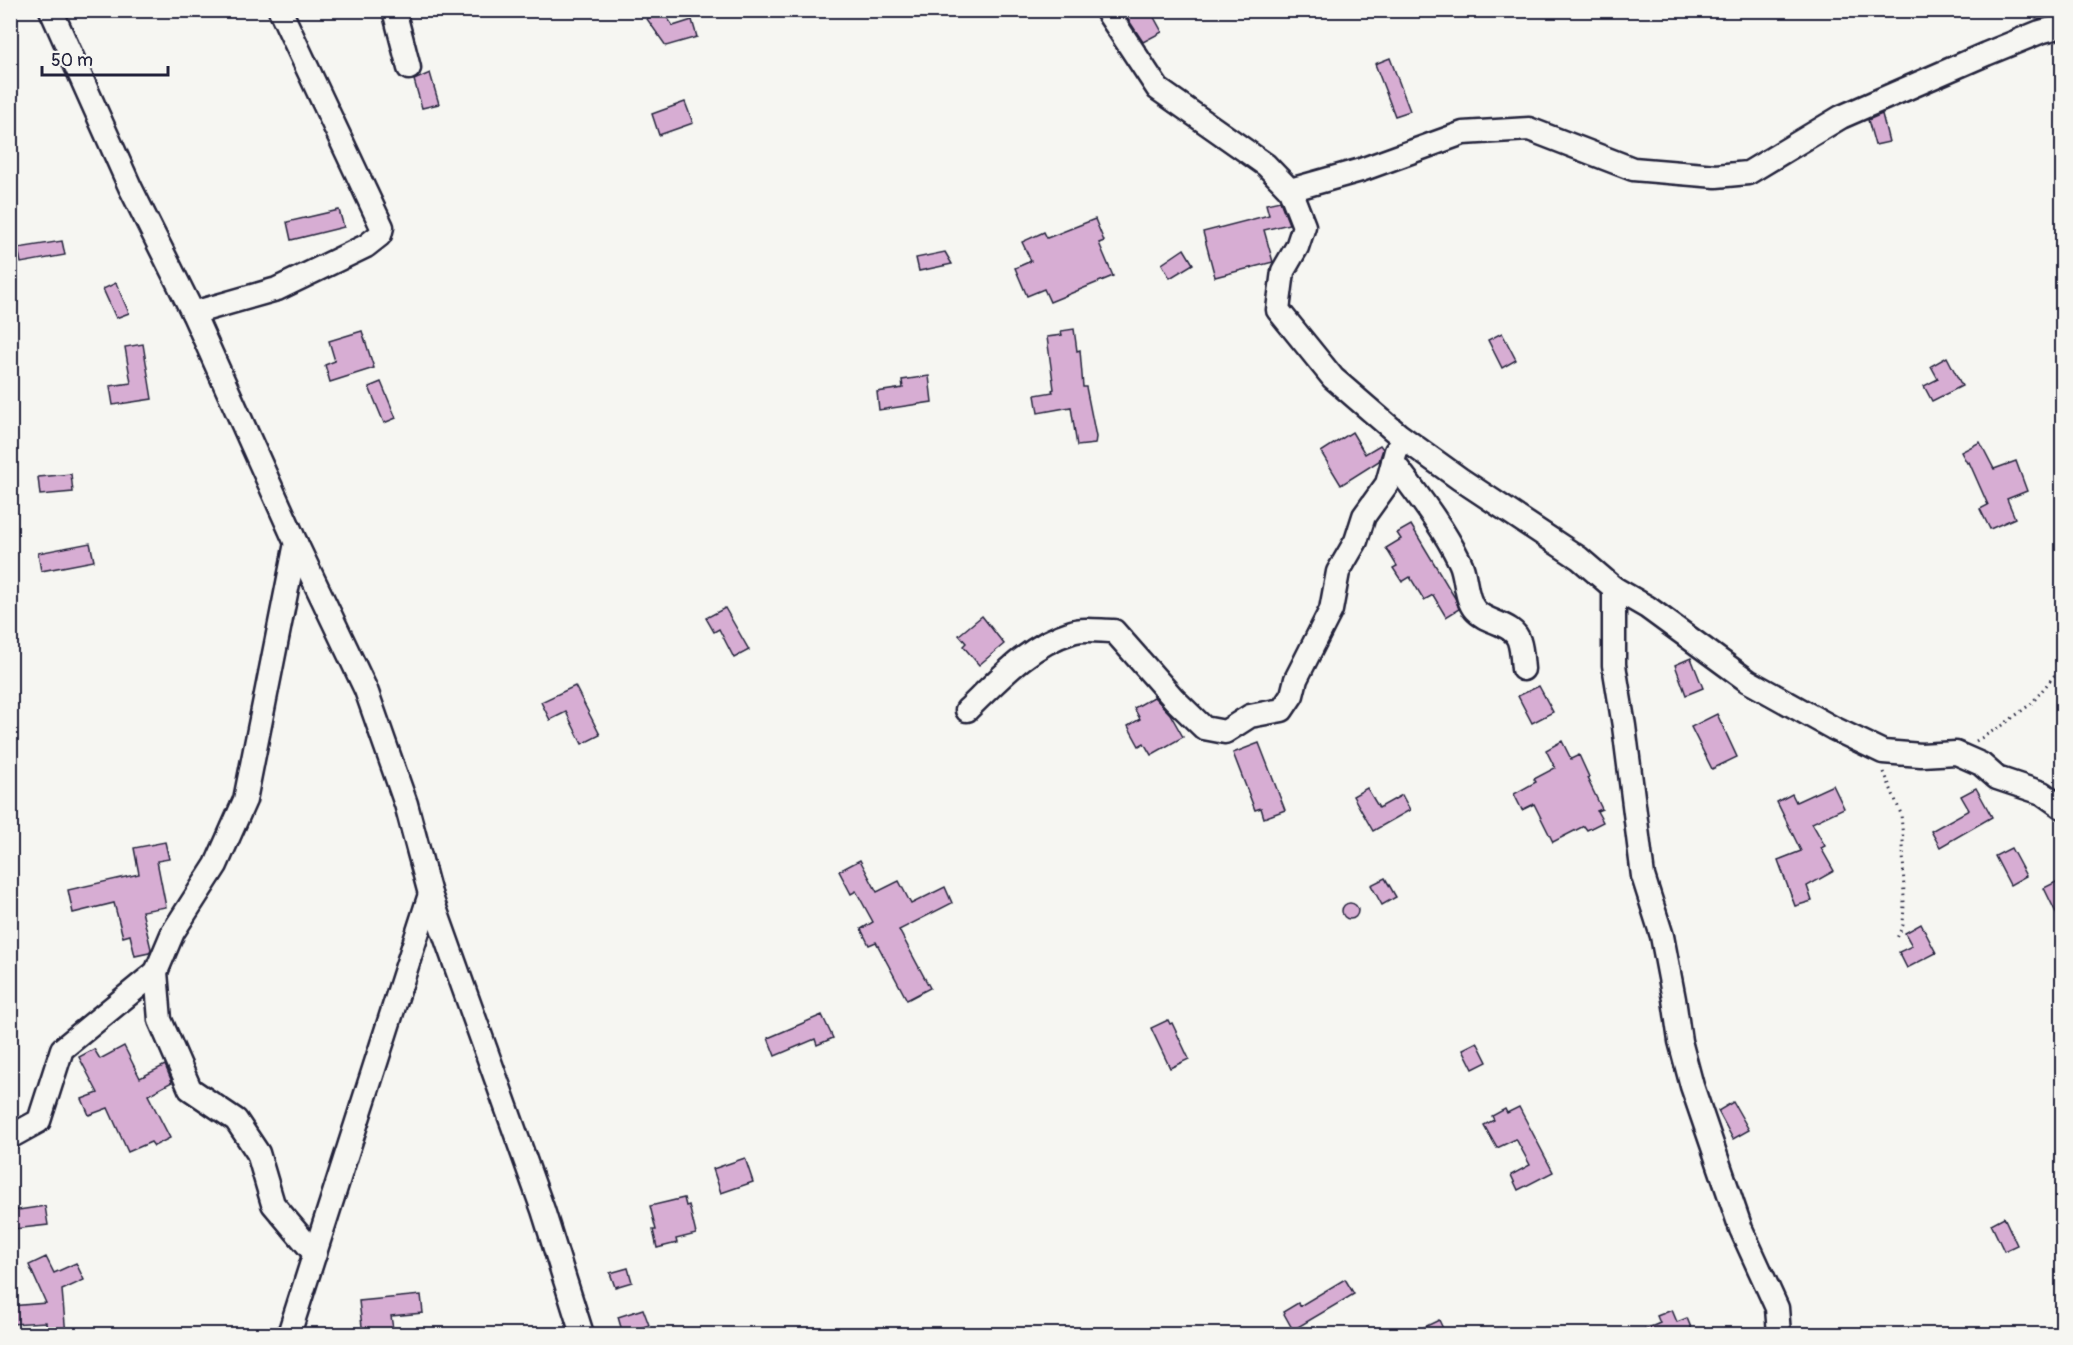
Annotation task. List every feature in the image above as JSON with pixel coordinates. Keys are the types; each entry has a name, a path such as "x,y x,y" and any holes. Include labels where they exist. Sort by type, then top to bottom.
{"street":[{"path":"51,10 130,187 193,313 296,543 366,690 406,804 430,894 543,1210 582,1335"},
{"path":"193,313 277,289 366,246 380,235 382,227 280,10"},
{"path":"394,10 409,68"},
{"path":"1106,10 1158,89 1266,165 1290,189 1304,226 1297,247 1283,271 1278,310 1333,378 1399,435 1460,479 1579,558 1614,588 1647,607 1748,681 1882,752 1921,755 1956,753 1981,764 1997,778 2042,792 2062,807"},
{"path":"1290,189 1361,170 1463,133 1529,129 1633,169 1716,176 1748,173 1841,117 1986,54 2040,32 2062,26"},
{"path":"967,710 1011,668 1035,650 1073,631 1114,631 1174,699 1204,728 1225,732 1250,716 1282,710 1292,695 1296,679 1331,610 1338,572 1356,541 1364,516 1387,484 1399,435"},
{"path":"1393,462 1429,508 1461,564 1466,589 1474,609 1483,617 1509,629 1519,639 1523,669"},
{"path":"10,1137 39,1121 62,1049 156,972 173,932 216,866 245,800 296,543"},
{"path":"1614,588 1614,665 1643,876 1662,936 1680,1041 1692,1086 1741,1229 1777,1308 1779,1335"},
{"path":"290,1335 430,894"},
{"path":"156,972 160,1020 190,1089 236,1120 258,1153 273,1204 315,1254"}],"path":[{"path":"1956,753 2003,725 2032,703 2062,666"},
{"path":"1882,752 1885,777 1900,814 1902,831 1905,873 1904,904 1903,925 1897,938"}],"building":[{"path":"662,10 673,26 692,20 697,37 666,46 647,19"},
{"path":"1122,10 1150,10 1162,32 1143,42"},
{"path":"1390,58 1410,111 1395,116 1375,64"},
{"path":"430,73 439,104 422,108 414,80"},
{"path":"685,102 693,123 659,135 652,114"},
{"path":"1882,114 1889,142 1875,145 1868,120"},
{"path":"1280,201 1289,224 1264,230 1273,262 1215,277 1203,232 1269,215 1266,204"},
{"path":"339,210 344,227 291,240 287,222"},
{"path":"1095,219 1104,241 1099,243 1113,276 1050,302 1044,289 1027,296 1015,268 1031,261 1022,242 1044,232 1047,238"},
{"path":"62,241 65,255 21,263 18,248"},
{"path":"1184,249 1193,264 1170,278 1162,264"},
{"path":"945,252 952,264 919,271 916,258"},
{"path":"116,283 129,313 116,318 103,289"},
{"path":"1074,329 1077,351 1080,350 1083,387 1086,387 1096,437 1095,444 1077,446 1071,407 1038,413 1035,395 1053,392 1054,389 1047,337 1062,335 1061,331"},
{"path":"362,331 374,368 330,382 325,365 335,361 329,341"},
{"path":"1502,333 1516,360 1502,368 1488,340"},
{"path":"143,344 152,399 113,405 110,386 131,383 125,347"},
{"path":"1947,357 1962,386 1932,401 1924,386 1938,379 1931,366"},
{"path":"929,376 932,402 879,410 877,392 903,388 902,380"},
{"path":"381,382 396,418 384,423 369,387"},
{"path":"1352,432 1365,454 1380,445 1383,449 1379,461 1341,485 1321,452"},
{"path":"1980,442 1994,469 2016,461 2027,491 2007,499 2015,518 1990,529 1980,509 1988,505 1969,462 1967,463 1961,452"},
{"path":"71,474 73,492 40,495 38,477"},
{"path":"1411,525 1455,598 1459,609 1446,617 1433,595 1424,600 1410,577 1402,582 1393,568 1397,566 1386,548 1401,539 1397,533"},
{"path":"90,543 94,561 41,571 38,553"},
{"path":"725,608 749,650 734,658 719,629 714,632 706,618"},
{"path":"982,616 1004,644 979,665 963,646 966,643 959,635"},
{"path":"1691,658 1703,688 1686,695 1675,665"},
{"path":"575,686 600,735 582,744 566,712 550,720 541,702"},
{"path":"1539,686 1553,712 1532,723 1518,696"},
{"path":"1154,697 1170,714 1183,737 1151,755 1144,743 1139,746 1128,726 1140,719 1134,708"},
{"path":"1717,714 1737,757 1712,769 1691,727"},
{"path":"1562,741 1571,759 1579,755 1602,809 1597,811 1603,822 1587,830 1584,826 1553,842 1534,804 1522,810 1514,794 1536,782 1534,779 1555,768 1546,750"},
{"path":"1259,743 1285,810 1264,818 1261,808 1255,810 1233,753"},
{"path":"1833,785 1844,808 1812,823 1825,846 1821,848 1834,871 1807,886 1812,901 1795,906 1778,860 1801,851 1777,802 1792,794 1796,802"},
{"path":"1367,788 1379,808 1402,795 1410,810 1373,831 1353,796"},
{"path":"1976,788 1992,817 1940,847 1931,831 1969,810 1961,796"},
{"path":"165,842 169,859 157,861 166,907 142,911 151,949 149,953 135,956 130,935 123,937 114,903 73,913 68,890 139,874 134,848"},
{"path":"2011,848 2026,876 2010,885 1995,856"},
{"path":"860,860 877,892 899,881 911,904 945,887 952,903 899,930 930,988 907,1000 876,942 869,945 861,929 873,922 856,891 851,894 839,871"},
{"path":"1385,878 1396,897 1382,905 1371,885"},
{"path":"2062,879 2062,925 2044,888"},
{"path":"1350,903 1358,911 1350,919 1342,911"},
{"path":"1921,924 1936,953 1907,968 1899,952 1912,946 1905,933"},
{"path":"822,1015 833,1038 817,1045 815,1039 775,1056 768,1038"},
{"path":"1168,1020 1170,1024 1172,1023 1189,1059 1170,1068 1151,1028"},
{"path":"1477,1042 1487,1062 1473,1069 1463,1049"},
{"path":"124,1046 140,1078 165,1065 172,1082 148,1095 170,1138 154,1146 151,1142 128,1152 108,1108 89,1115 82,1099 98,1093 79,1057 94,1049 100,1059"},
{"path":"1733,1102 1749,1130 1733,1139 1718,1111"},
{"path":"1519,1107 1553,1172 1518,1190 1511,1175 1530,1165 1516,1139 1497,1148 1484,1125 1494,1120 1492,1116 1505,1109 1507,1113"},
{"path":"745,1158 753,1182 721,1193 713,1169"},
{"path":"684,1198 686,1206 689,1205 696,1234 676,1239 677,1243 657,1248 653,1230 656,1230 650,1206"},
{"path":"45,1206 48,1225 14,1229 12,1211"},
{"path":"2004,1217 2017,1245 2004,1251 1991,1224"},
{"path":"46,1257 54,1273 76,1263 84,1280 62,1290 66,1335 47,1335 46,1322 10,1324 10,1306 46,1303 29,1265"},
{"path":"628,1268 632,1282 615,1287 610,1273"},
{"path":"1345,1279 1354,1294 1293,1330 1283,1312 1298,1303 1300,1306"},
{"path":"421,1295 423,1313 391,1316 394,1335 363,1335 359,1301"},
{"path":"643,1309 649,1325 623,1334 618,1317"},
{"path":"1672,1310 1677,1322 1687,1318 1694,1335 1632,1335 1660,1323 1657,1316"},
{"path":"1439,1320 1446,1335 1408,1335"}]}
